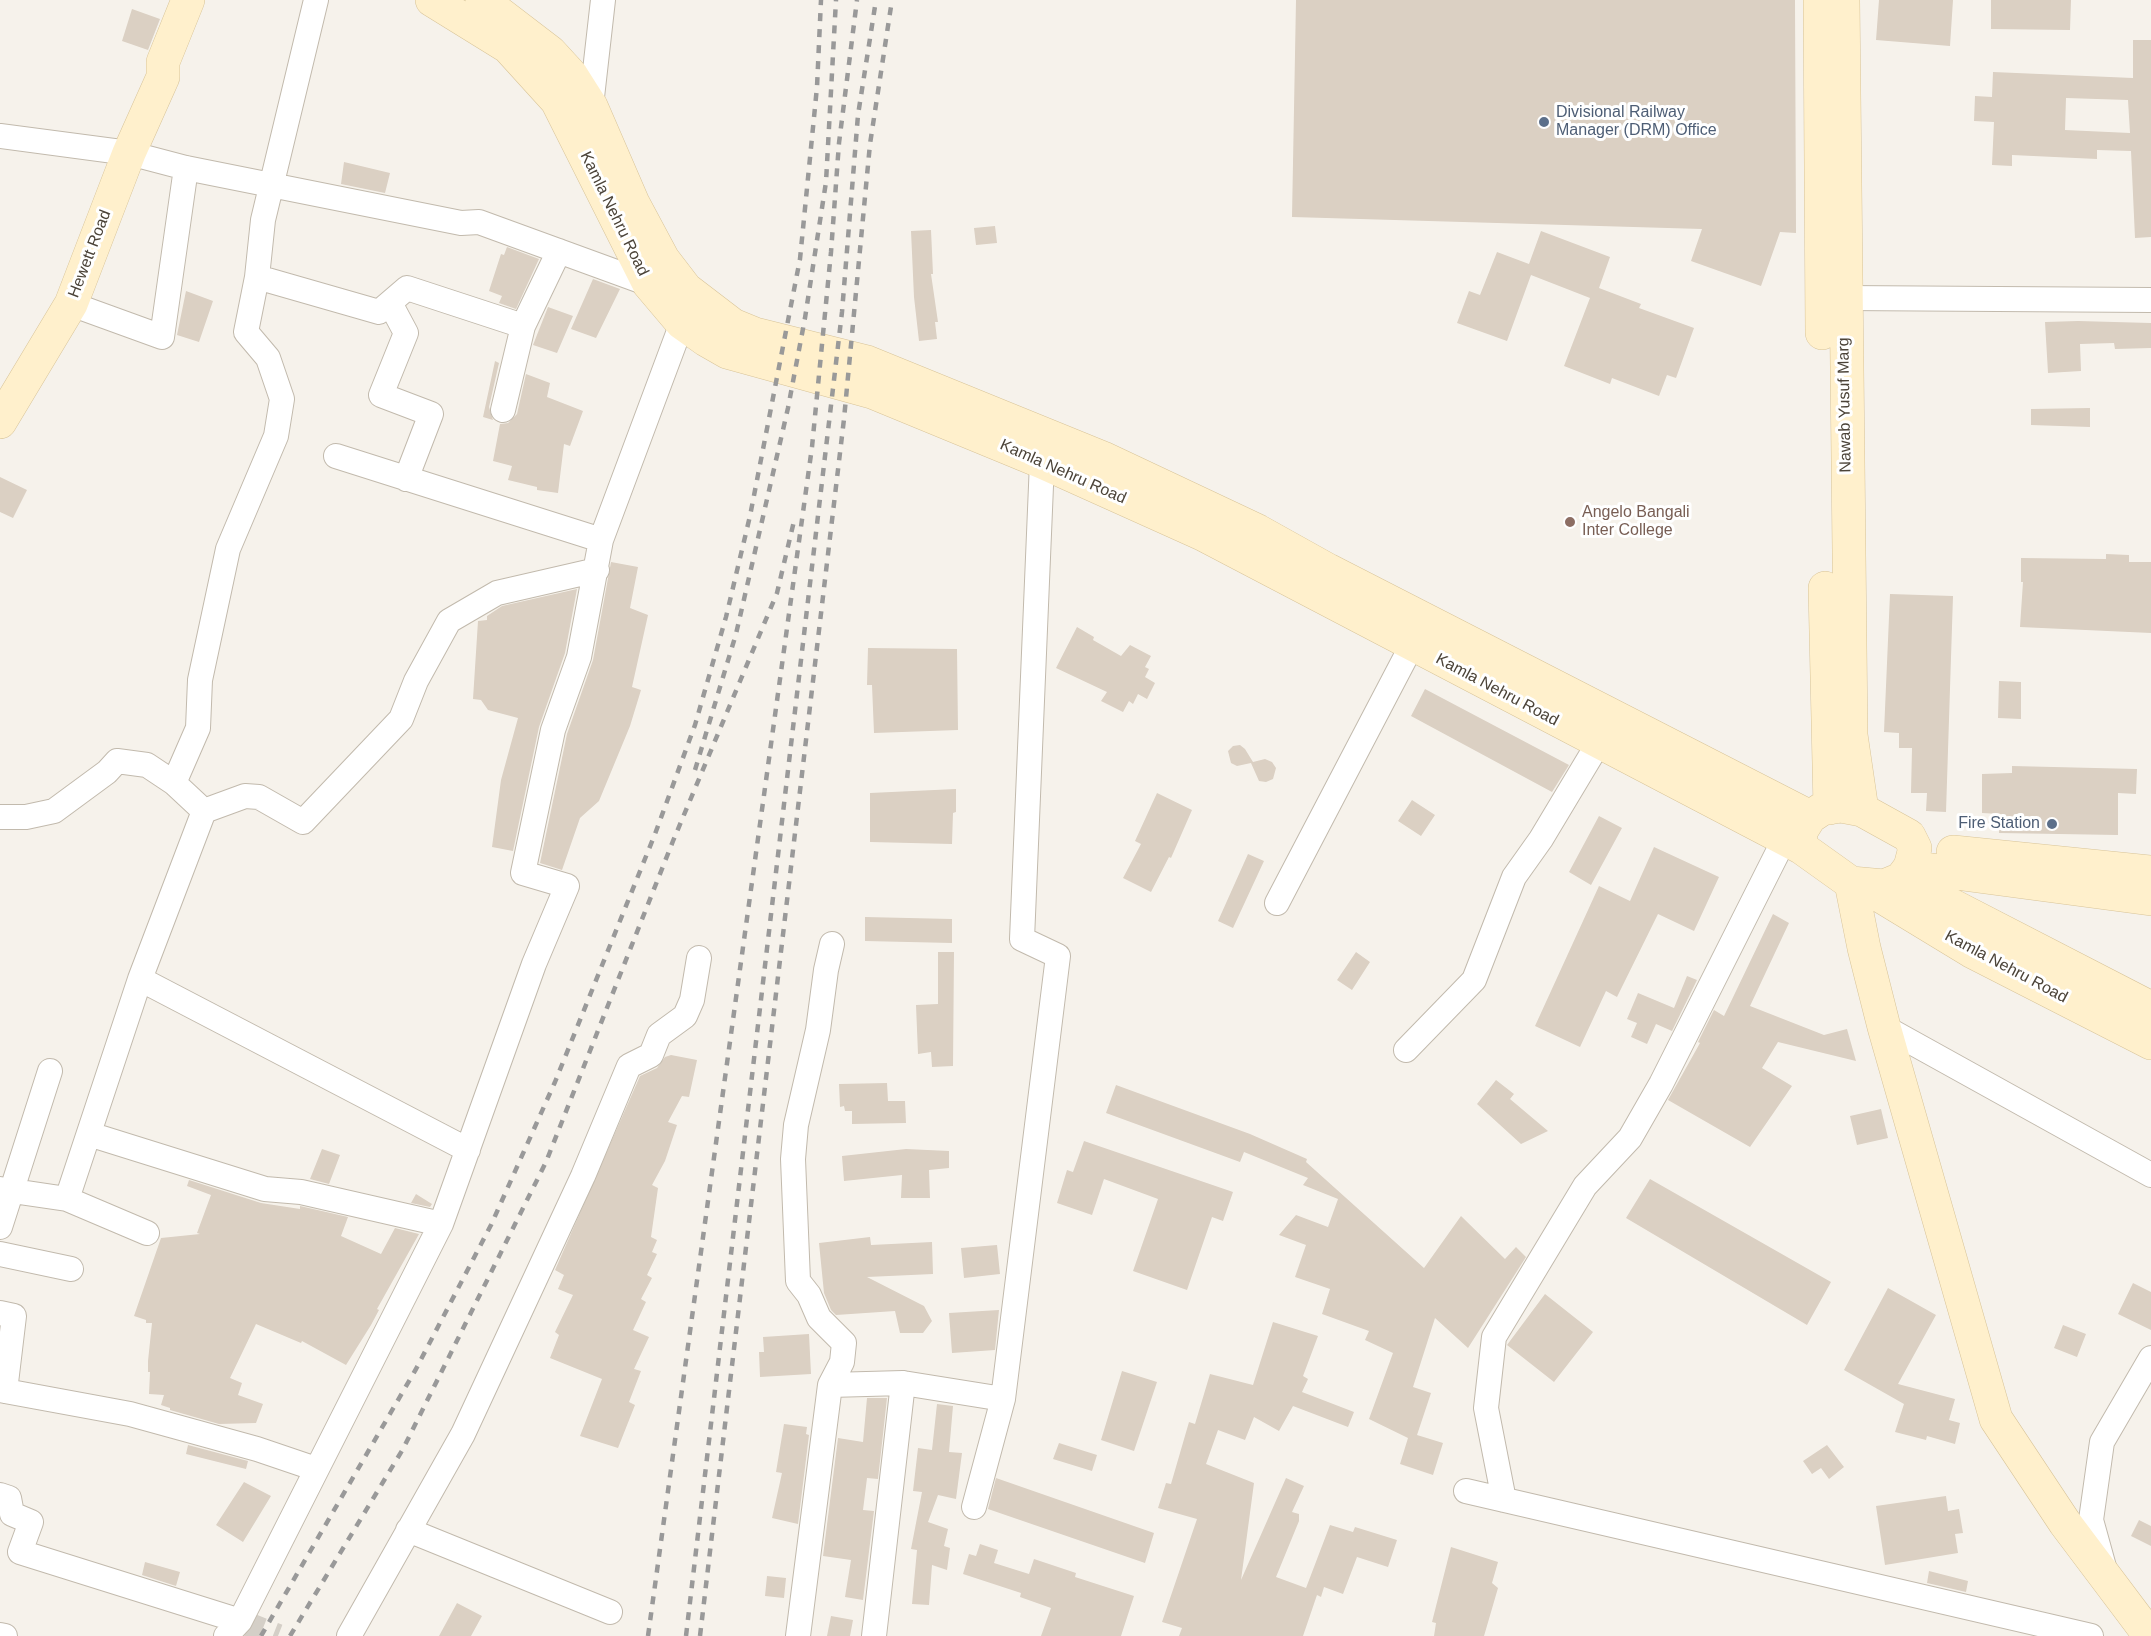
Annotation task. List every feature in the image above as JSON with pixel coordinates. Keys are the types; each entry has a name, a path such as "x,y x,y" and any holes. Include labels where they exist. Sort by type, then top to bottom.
{"main road":[{"name":"Hewett Road","path":"0,422 71,304 129,153 163,77 163,62 188,0"},
{"name":"Hewett Road","path":"163,77 178,68 209,0"},
{"name":"Kamla Nehru Road","path":"432,0 508,47 557,101 649,284 682,324 727,352 872,392 1042,462 1208,522 1806,829 1858,884 1971,951 2151,1043"},
{"name":"Kamla Nehru Road","path":"482,0 550,52 572,76 591,106 633,203 663,259 686,289 723,319 755,334 867,362 1103,458 1412,645 1598,744 1806,829"},
{"path":"1806,829 1820,196 1820,0"},
{"name":"Nawab Yusuf Marg","path":"1843,0 1844,298 1851,735 1862,810"},
{"path":"1806,829 1841,806 1862,810"},
{"name":"Kamla Nehru Road","path":"1862,810 1909,836 1908,865 2151,1008"},
{"path":"1908,865 2151,899"},
{"path":"2150,1636 2065,1523 1996,1419 1884,1027 1864,948 1858,884 1884,886 1908,865 2151,872"}],"street":[{"path":"174,783 198,728 200,680 228,549 276,436 282,399 268,358 246,332 257,276 263,220 316,0"},
{"path":"591,106 603,0"},
{"path":"0,136 129,153 186,168 271,183 461,223 479,222 649,284"},
{"path":"71,304 162,337 186,168"},
{"path":"503,410 523,326 559,251"},
{"path":"257,276 379,312 407,288 523,326"},
{"path":"1844,298 2151,300"},
{"path":"390,303 406,333 381,395 431,414 406,478"},
{"path":"0,1495 9,1498 12,1514 31,1522 20,1552 233,1629 441,1224 534,964 567,886 523,873 553,730 579,657 601,540 682,324"},
{"path":"336,456 601,540"},
{"path":"975,1507 1004,1399 1058,956 1022,939 1042,462"},
{"path":"67,1199 140,979 204,811 244,796 259,797 303,822 401,719 416,681 449,621 497,593 597,570"},
{"path":"1277,903 1412,645"},
{"path":"1406,1050 1474,980 1514,877 1541,839 1598,744"},
{"path":"0,817 26,817 54,811 107,772 117,761 147,765 174,783 204,811"},
{"path":"1504,1500 1486,1408 1494,1337 1585,1186 1635,1129 1806,829"},
{"path":"798,1636 830,1385 842,1362 844,1343 819,1317 809,1294 798,1281 794,1159 796,1125 818,1030 832,944"},
{"path":"349,1636 463,1434 583,1176 629,1066 651,1055 660,1035 685,1016 692,1000 699,958"},
{"path":"140,979 468,1150"},
{"path":"1884,1027 2151,1175"},
{"path":"0,1227 6,1191 50,1071"},
{"path":"89,1134 265,1189 301,1191 441,1224"},
{"path":"6,1191 67,1199 147,1233"},
{"path":"0,1254 71,1269"},
{"path":"0,1313 14,1316 3,1391 130,1414 257,1449 316,1469"},
{"path":"2107,1578 2091,1520 2102,1442 2151,1358"},
{"path":"830,1385 903,1383 1004,1399"},
{"path":"874,1636 903,1383"},
{"path":"1466,1491 2091,1636"},
{"path":"408,1530 610,1612"},
{"path":"0,1635 5,1636"}],"building":[{"name":"Divisional Railway Manager (DRM) Office","path":"1296,0 1795,0 1796,233 1780,232 1761,286 1691,261 1702,229 1292,217"},
{"path":"1879,0 1953,0 1950,46 1876,40"},
{"path":"1991,0 2071,0 2070,30 1991,29"},
{"path":"132,9 160,19 148,50 122,41"},
{"path":"2133,40 2151,40 2151,237 2135,238 2131,151 2097,150 2097,159 2012,155 2012,166 1992,165 1994,122 1974,121 1975,96 1992,97 1993,72 2133,78","holes":["2066,98 2128,100 2130,133 2065,130"]},
{"path":"344,162 390,173 385,193 341,184"},
{"path":"995,226 997,243 976,245 974,228"},
{"path":"931,230 933,274 931,274 938,322 935,322 937,339 919,341 911,231"},
{"path":"1541,231 1610,257 1599,288 1641,304 1639,308 1694,328 1676,378 1667,375 1659,396 1612,378 1610,384 1564,366 1590,298 1531,275 1507,341 1457,323 1469,291 1480,295 1497,252 1529,264"},
{"path":"507,247 539,259 516,309 499,303 502,296 489,291 501,254 504,255"},
{"path":"593,279 620,289 596,338 571,329"},
{"path":"186,291 213,301 199,342 177,335"},
{"path":"548,307 573,316 557,353 533,345"},
{"path":"2045,322 2151,323 2151,348 2115,349 2114,343 2080,344 2081,371 2048,373"},
{"path":"495,361 499,363 489,407 493,420 483,417"},
{"path":"526,374 550,383 547,397 583,411 570,446 564,444 558,493 537,490 537,487 508,480 512,466 493,461 500,424 508,423 517,414"},
{"path":"2090,408 2090,427 2031,425 2031,409"},
{"path":"0,477 27,490 13,518 0,512"},
{"path":"2106,554 2129,555 2129,562 2151,562 2151,633 2020,627 2023,582 2021,582 2021,558 2106,559"},
{"path":"611,562 638,567 630,608 648,615 632,687 641,690 630,726 599,801 580,818 562,870 540,863 567,734 593,660"},
{"path":"577,589 565,653 539,727 513,851 492,847 501,780 518,718 488,710 481,700 473,699 478,621 487,620 487,616 502,606"},
{"path":"1890,594 1953,596 1946,812 1926,811 1927,793 1911,793 1912,748 1899,748 1899,733 1884,732"},
{"path":"1077,627 1094,637 1093,640 1121,656 1130,645 1151,656 1145,667 1149,669 1145,677 1155,683 1147,699 1138,694 1133,704 1129,701 1123,712 1101,701 1107,692 1056,668"},
{"path":"868,648 957,649 958,730 874,733 872,685 867,685"},
{"path":"1999,681 2021,682 2021,719 1998,718"},
{"path":"1425,689 1569,765 1552,792 1411,716"},
{"path":"1240,745 1253,762 1265,759 1272,762 1276,768 1273,779 1266,782 1259,781 1251,763 1237,766 1231,763 1228,751 1233,746"},
{"path":"2012,766 2137,769 2136,794 2118,793 2118,835 1999,833 2000,814 1982,813 1982,774 2012,773"},
{"path":"956,789 952,844 870,842 870,793"},
{"path":"1157,793 1192,810 1171,858 1169,857 1151,892 1123,878 1141,844 1135,841"},
{"path":"1412,800 1435,815 1421,836 1398,821"},
{"path":"1599,816 1622,828 1591,885 1569,872"},
{"path":"1654,847 1719,877 1694,931 1658,914 1617,997 1606,991 1580,1047 1535,1026 1599,886 1630,901"},
{"path":"1248,854 1264,861 1233,928 1218,921"},
{"path":"1773,914 1789,923 1750,1006 1824,1035 1847,1029 1856,1061 1778,1042 1762,1068 1792,1086 1750,1147 1668,1100 1700,1043 1698,1042 1714,1010 1724,1016"},
{"path":"865,917 952,919 952,943 865,941"},
{"path":"938,952 954,952 953,1066 932,1067 931,1052 918,1054 916,1005 938,1004"},
{"path":"1356,952 1370,962 1352,990 1337,980"},
{"path":"1687,976 1697,980 1672,1031 1656,1024 1647,1044 1631,1037 1637,1023 1627,1019 1638,993 1674,1008"},
{"path":"671,1055 697,1060 689,1097 682,1096 668,1122 677,1125 665,1161 652,1185 658,1188 651,1237 657,1240 652,1252 657,1254 647,1275 652,1278 641,1299 646,1302 633,1330 649,1337 634,1369 641,1371 629,1402 635,1405 618,1448 580,1436 602,1379 550,1358 559,1335 555,1332 573,1295 558,1289 564,1275 555,1270 640,1076 657,1068 665,1057"},
{"path":"1496,1080 1514,1094 1510,1099 1548,1131 1521,1144 1477,1104"},
{"path":"887,1083 888,1101 905,1101 906,1123 852,1124 852,1111 845,1111 844,1106 840,1107 839,1084"},
{"path":"1116,1085 1250,1134 1307,1159 1306,1162 1424,1268 1461,1216 1505,1259 1516,1247 1526,1257 1468,1348 1435,1318 1413,1387 1431,1393 1417,1435 1443,1443 1433,1475 1400,1464 1408,1438 1369,1419 1393,1353 1365,1340 1369,1331 1322,1314 1330,1289 1295,1277 1306,1245 1279,1235 1296,1215 1328,1227 1338,1199 1303,1185 1308,1178 1244,1152 1240,1162 1106,1113"},
{"path":"1881,1109 1888,1138 1857,1145 1850,1116"},
{"path":"1084,1141 1233,1192 1223,1221 1212,1217 1187,1290 1133,1271 1158,1199 1104,1179 1092,1215 1057,1203 1067,1170 1073,1172"},
{"path":"322,1149 340,1155 329,1184 310,1179"},
{"path":"906,1149 949,1151 949,1168 929,1170 930,1198 901,1198 902,1175 844,1181 842,1156"},
{"path":"1650,1179 1831,1282 1807,1325 1626,1218"},
{"path":"189,1180 261,1203 300,1209 300,1206 348,1217 341,1236 381,1254 395,1228 419,1234 377,1309 379,1310 371,1325 346,1365 302,1341 301,1343 256,1324 230,1378 242,1383 238,1395 263,1404 256,1423 219,1424 170,1410 161,1405 164,1395 149,1394 148,1361 152,1323 146,1323 146,1320 134,1316 161,1238 200,1234 197,1233 211,1195 187,1186"},
{"path":"416,1194 432,1204 430,1207 411,1203"},
{"path":"870,1237 871,1245 932,1242 933,1274 867,1277 924,1306 932,1321 923,1333 900,1333 895,1311 836,1315 831,1310 824,1293 819,1243"},
{"path":"997,1245 1000,1274 964,1278 961,1248"},
{"path":"2133,1283 2151,1292 2151,1330 2118,1314"},
{"path":"1888,1288 1936,1315 1898,1384 1955,1399 1949,1420 1960,1423 1955,1444 1927,1436 1926,1440 1895,1432 1904,1404 1844,1370"},
{"path":"1545,1294 1593,1332 1554,1382 1507,1345"},
{"path":"999,1310 995,1350 952,1353 949,1313"},
{"path":"1273,1322 1318,1336 1303,1376 1308,1379 1302,1392 1354,1412 1348,1427 1293,1406 1279,1431 1254,1417 1245,1440 1218,1430 1206,1464 1254,1483 1241,1580 1286,1478 1304,1486 1292,1512 1299,1514 1299,1521 1276,1577 1306,1588 1330,1525 1353,1532 1355,1527 1397,1540 1388,1567 1357,1557 1343,1594 1324,1587 1321,1597 1317,1595 1303,1636 1179,1636 1182,1628 1162,1622 1197,1519 1158,1508 1166,1483 1171,1484 1189,1422 1195,1424 1210,1374 1253,1385"},
{"path":"2063,1325 2086,1334 2077,1357 2054,1348"},
{"path":"809,1334 811,1374 760,1377 759,1352 764,1352 763,1337"},
{"path":"1122,1371 1157,1382 1134,1451 1101,1440"},
{"path":"867,1398 887,1398 878,1479 867,1478 863,1510 874,1511 863,1600 845,1597 851,1560 823,1556 838,1438 863,1442"},
{"path":"937,1404 953,1406 949,1452 962,1453 956,1499 938,1495 928,1522 948,1529 944,1546 950,1548 947,1570 932,1565 929,1605 912,1604 917,1550 911,1549 922,1492 913,1491 918,1448 932,1450"},
{"path":"784,1424 807,1427 806,1434 809,1435 798,1524 772,1518 782,1473 776,1472"},
{"path":"1059,1443 1097,1455 1092,1471 1053,1459"},
{"path":"188,1445 248,1461 246,1469 186,1454"},
{"path":"1827,1445 1844,1467 1829,1479 1821,1468 1812,1474 1803,1461"},
{"path":"996,1478 1154,1533 1145,1563 988,1509"},
{"path":"244,1482 271,1496 243,1542 216,1525"},
{"path":"1946,1496 1948,1511 1959,1509 1963,1533 1955,1534 1958,1553 1885,1565 1876,1506"},
{"path":"2139,1520 2151,1526 2151,1546 2131,1536"},
{"path":"980,1544 998,1550 994,1563 1029,1574 1034,1559 1076,1573 1075,1577 1134,1596 1121,1636 1041,1636 1051,1608 1020,1597 1021,1593 963,1574 969,1554 976,1556"},
{"path":"1451,1547 1498,1562 1492,1583 1498,1588 1484,1636 1434,1636 1436,1623 1432,1622"},
{"path":"145,1562 180,1572 176,1586 142,1575"},
{"path":"1929,1571 1968,1581 1966,1592 1927,1583"},
{"path":"767,1576 786,1578 784,1598 765,1596"},
{"path":"457,1603 482,1616 471,1636 439,1636"},
{"path":"831,1616 853,1620 850,1636 827,1636"}],"tunnel":[{"path":"240,1621 278,1636"}],"railway":[{"path":"261,1636 416,1369 491,1225 555,1082 655,834 695,725 726,617 750,516 800,259 817,87 821,0"},
{"path":"695,770 736,634 788,408 805,318 826,182 836,0"},
{"path":"648,1636 812,447 839,143 857,0"},
{"path":"686,1636 842,312 858,115 876,0"},
{"path":"700,1636 844,419 870,144 892,0"},
{"path":"290,1636 403,1449 546,1162 673,841 777,593 794,521"}],"place":[{"name":"Divisional Railway Manager (DRM) Office","path":"1544,122"},
{"name":"Angelo Bangali Inter College","path":"1570,522"},
{"name":"Fire Station","path":"2052,824"}]}
